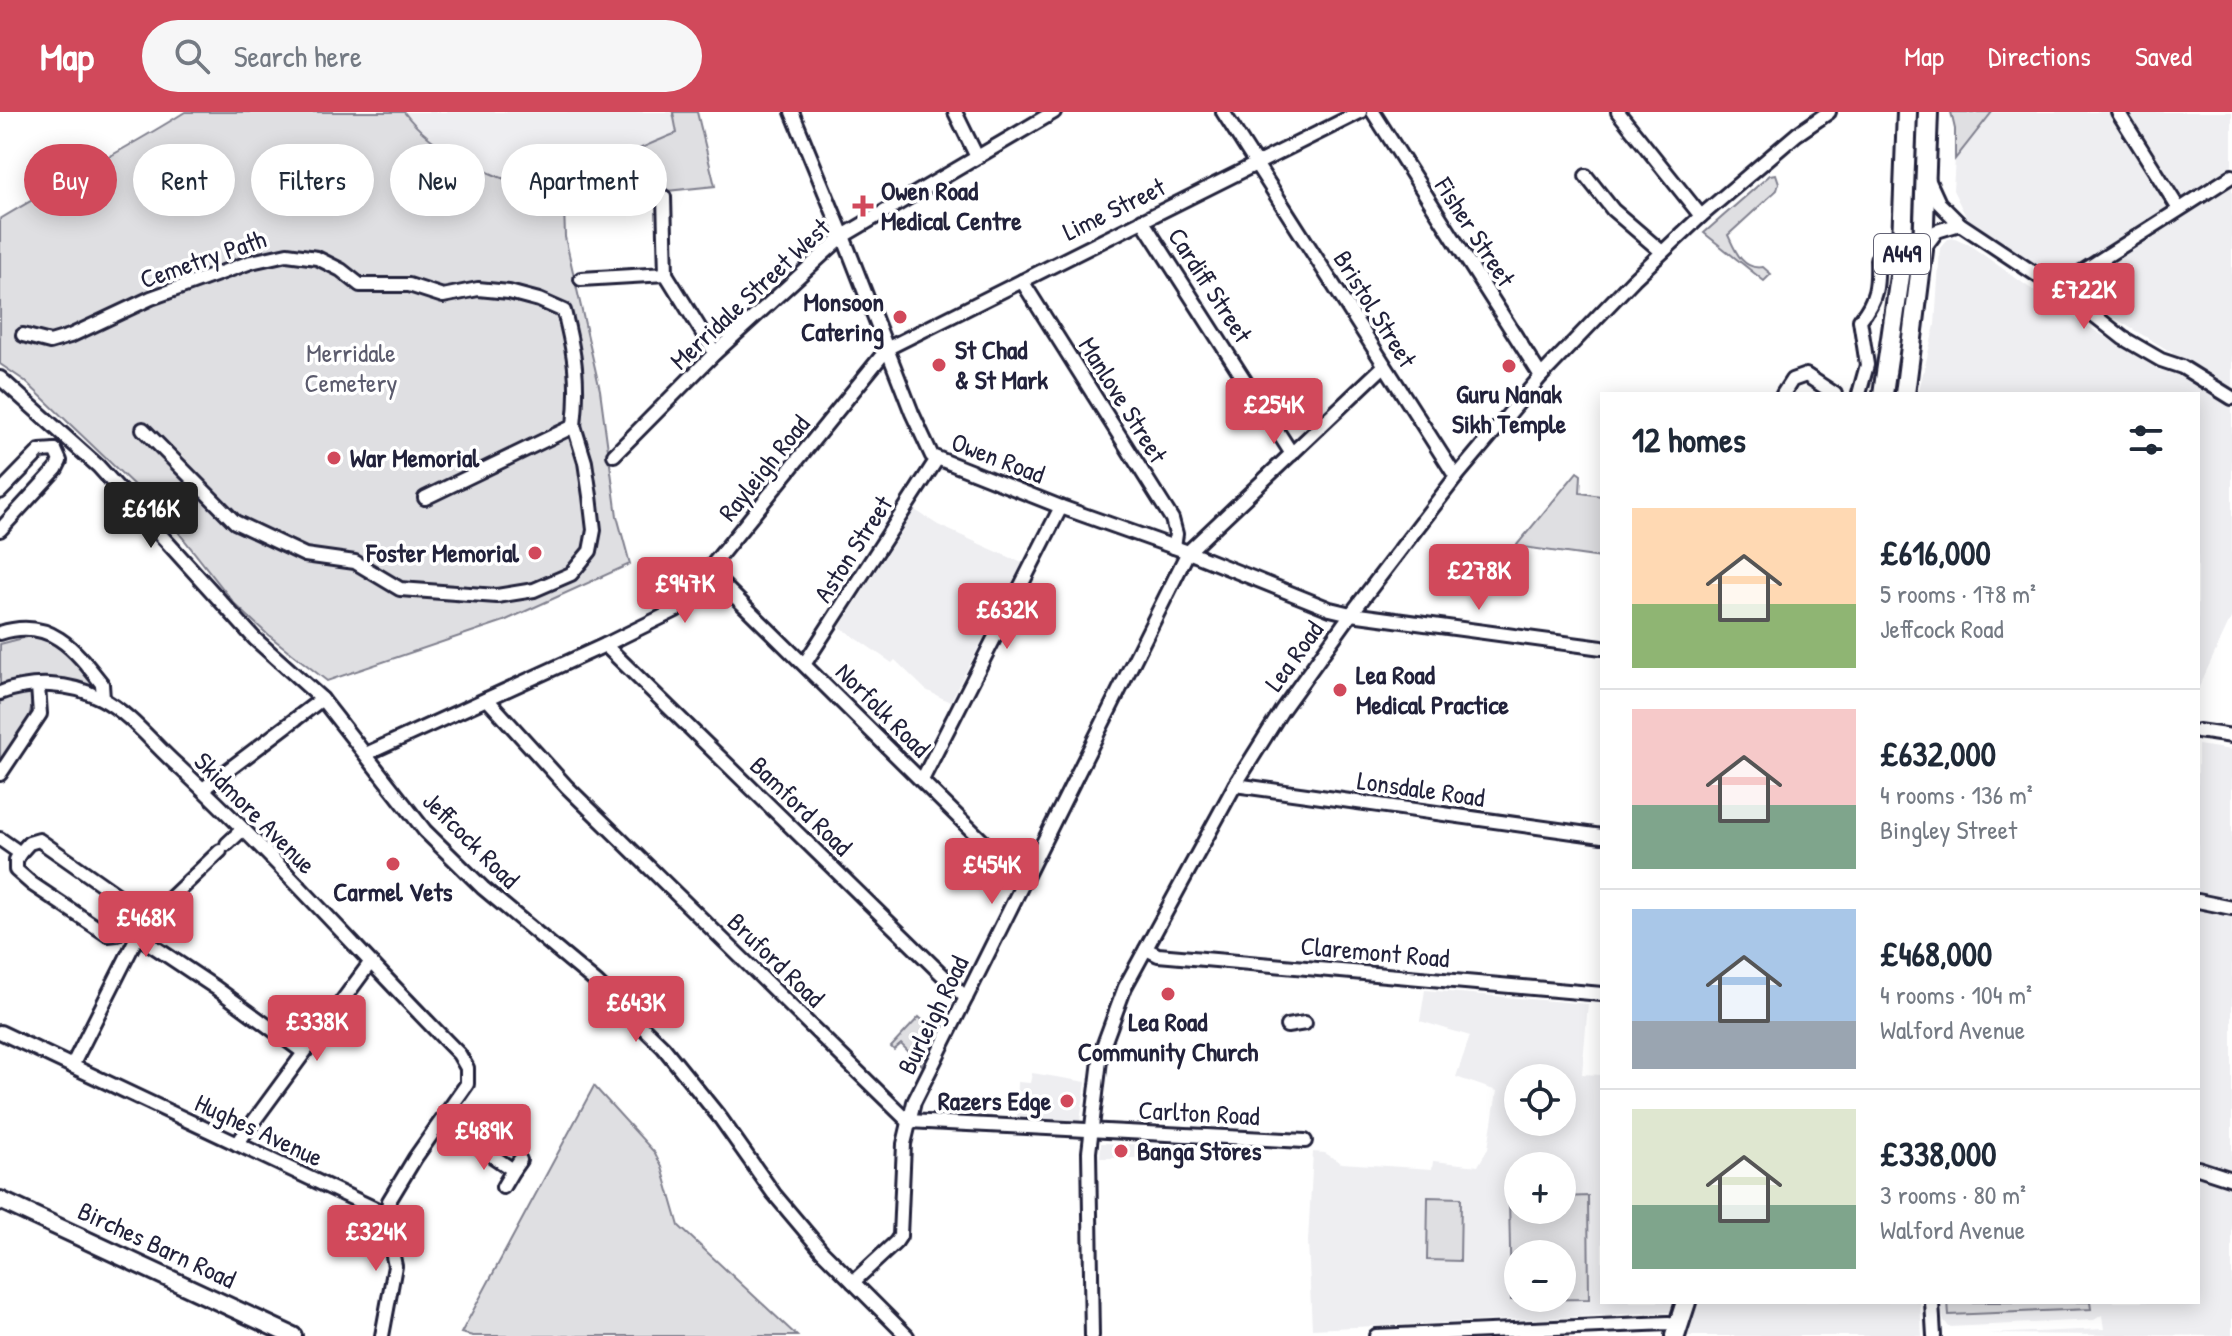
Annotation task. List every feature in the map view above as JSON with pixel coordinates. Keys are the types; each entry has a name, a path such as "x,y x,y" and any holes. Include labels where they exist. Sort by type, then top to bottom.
{"highway":[{"name":"A449","path":"1883,392 1895,323 1902,246 1907,112"},
{"name":"A449","path":"1905,392 1923,250 1928,112"},
{"path":"1676,1331 1685,1304"}],"main road":[{"name":"Birches Barn Road","path":"0,1200 293,1336"}],"street":[{"name":"Owen Road","path":"792,112 928,451 937,459 1188,552 1293,595 1351,614 1600,648"},
{"path":"955,112 977,157"},
{"name":"Merridale Street West","path":"614,455 715,353 843,236 1054,112"},
{"name":"Bristol Street","path":"1223,112 1456,477"},
{"name":"Lime Street","path":"888,348 1360,112"},
{"name":"Fisher Street","path":"1373,112 1541,376"},
{"path":"1618,112 1701,216"},
{"name":"Lea Road","path":"1797,134 1816,112"},
{"name":"Lea Road","path":"1092,1336 1091,1130 1097,1073 1109,1025 1125,987 1235,785 1282,710 1351,614 1456,477 1541,376 1701,216 1797,134 1829,112"},
{"path":"1896,112 1906,137"},
{"path":"2118,112 2179,209"},
{"path":"1586,176 1613,210 1662,252"},
{"path":"1926,176 1939,203 1960,224 2061,291 2123,338 2161,360 2182,367 2232,398"},
{"path":"2061,291 2069,280 2232,176"},
{"path":"664,216 666,274 715,353"},
{"name":"Cardiff Street","path":"1142,220 1292,454"},
{"path":"1923,250 1937,231 1960,224"},
{"path":"1860,392 1867,365 1860,320 1871,308 1878,290 1877,259 1887,250 1902,246"},
{"name":"Cemetry Path","path":"23,335 50,342 70,336 151,298 251,262 287,254 317,258 341,270 360,285 409,285 443,296 478,289 509,292 564,311 573,346 578,386 574,426"},
{"path":"581,279 666,274"},
{"name":"Manlove Street","path":"1022,281 1172,519 1176,534 1174,547"},
{"name":"Rayleigh Road","path":"366,754 676,610 888,348"},
{"path":"1188,552 1384,366"},
{"path":"1784,392 1792,380 1806,375 1832,392"},
{"name":"Jeffcock Road","path":"0,378 65,434 127,496 255,639 322,699 425,831 483,888 597,983 663,1047 721,1119 774,1194 853,1282 907,1336"},
{"path":"143,429 235,522 305,555 355,562 400,589 497,596 534,590 571,574 590,551 594,530 590,496 585,462 574,426 425,498"},
{"path":"55,450 65,434"},
{"path":"0,492 40,451 55,450"},
{"path":"0,530 56,469 60,461 55,450"},
{"name":"Aston Street","path":"805,663 937,459"},
{"path":"922,780 1061,507"},
{"name":"Burleigh Road","path":"853,1282 900,1236 904,1144 914,1102 1188,552"},
{"name":"Norfolk Road","path":"709,571 1024,882"},
{"name":"Skidmore Avenue","path":"0,633 23,629 55,634 102,684 103,699"},
{"name":"Bamford Road","path":"605,645 966,998"},
{"name":"Skidmore Avenue","path":"0,693 19,686 75,688 103,699 124,714 203,789 459,1054 467,1068 467,1084 401,1180 389,1201 386,1214"},
{"path":"0,774 40,714 38,686"},
{"path":"203,789 322,699"},
{"name":"Bruford Road","path":"487,699 567,787 908,1121"},
{"path":"2200,731 2232,736"},
{"name":"Lonsdale Road","path":"1235,785 1600,836"},
{"path":"72,1066 137,937 151,917 242,830"},
{"path":"0,839 20,853"},
{"path":"39,840 130,904 130,917 123,926 117,934 108,935 32,884 16,870 20,853 29,843 39,840"},
{"path":"2200,901 2232,908"},
{"path":"123,926 216,988 303,1052"},
{"name":"Claremont Road","path":"1146,949 1158,955 1600,994"},
{"path":"237,1144 370,963"},
{"path":"1287,1026 1305,1023"},
{"name":"Hughes Avenue","path":"0,1032 386,1214"},
{"path":"908,1121 1091,1130"},
{"path":"443,1122 516,1165 503,1187"},
{"name":"Carlton Road","path":"1091,1130 1305,1141"},
{"path":"2200,1169 2232,1179"},
{"path":"382,1336 395,1266 386,1214"},
{"path":"1932,1304 1934,1336"},
{"path":"1376,1336 1668,1323 1676,1331"}],"shaded area":[{"path":"404,112 697,112 715,186 667,192 667,144 501,144 501,176 485,171 485,144 438,144 416,128"},
{"path":"1992,112 2232,112 2232,616 2200,685 2200,392 1918,392 1935,325 1940,248 1948,239 1955,238 2058,308 2161,371 2173,353 2080,295 2080,282 2146,240 2139,227 2052,280 1969,223 1953,190 1955,158"},
{"path":"915,510 938,525 1022,563 950,702 926,690 895,660 892,663 840,627"},
{"path":"2200,745 2232,750 2232,1336 1987,1334 2104,1329 2102,1315 2094,1320 1949,1327 1943,1319 1942,1304 2200,1304"},
{"path":"1425,990 1588,1004 1582,1074 1600,1075 1600,1304 1673,1304 1671,1312 1312,1329 1308,1241 1313,1152 1325,1153 1341,1163 1432,1169 1433,1161 1478,1166 1488,1148 1497,1091 1456,1077 1470,1036 1420,1021"},
{"path":"1032,1073 1086,1082 1080,1121 1017,1119 1018,1082 1030,1083"},
{"path":"1101,1143 1149,1145 1148,1158 1100,1158"},
{"path":"1697,1304 1920,1304 1922,1336 1688,1336"}],"green space":[{"name":"Merridale Cemetery","path":"185,112 404,112 438,144 390,144 390,216 485,216 485,171 501,177 501,216 564,216 565,237 600,390 617,516 630,564 504,621 327,681 267,634 235,604 175,528 139,490 25,381 0,364 0,219 24,205 24,216 117,216 117,153"},
{"name":"Merridale Cemetery","path":"673,112 697,112 715,186 667,191 667,144 650,144 677,133"},
{"path":"1951,112 1992,112 1955,159 1955,129"},
{"path":"1776,174 1779,183 1777,190 1728,235 1744,262 1763,267 1771,274 1764,281 1704,233 1770,175"},
{"path":"1577,472 1581,475 1580,493 1600,496 1600,558 1516,546"},
{"path":"35,635 51,639 64,649 84,669 94,687 0,689 0,644"},
{"path":"31,690 28,720 0,760 0,701"},
{"path":"919,1017 938,1034 922,1065 901,1044 894,1050 891,1047"},
{"path":"594,1086 655,1153 679,1226 797,1336 473,1336 461,1333"},
{"path":"1576,1196 1588,1196 1589,1299 1576,1299 1576,1240 1510,1240 1510,1224 1576,1224"},
{"path":"1428,1197 1461,1198 1460,1261 1427,1260"},
{"path":"1948,1304 2090,1304 2091,1309 1949,1315"}],"place":[{"name":"Owen Road Medical Centre","path":"863,206"},
{"name":"Monsoon Catering","path":"900,317"},
{"name":"St Chad & St Mark","path":"939,365"},
{"name":"Guru Nanak Sikh Temple","path":"1509,366"},
{"name":"War Memorial","path":"334,458"},
{"name":"Foster Memorial","path":"535,553"},
{"name":"Lea Road Medical Practice","path":"1340,690"},
{"name":"Carmel Vets","path":"393,864"},
{"name":"Lea Road Community Church","path":"1168,994"},
{"name":"Razers Edge","path":"1067,1101"},
{"name":"Banga Stores","path":"1121,1151"}]}
